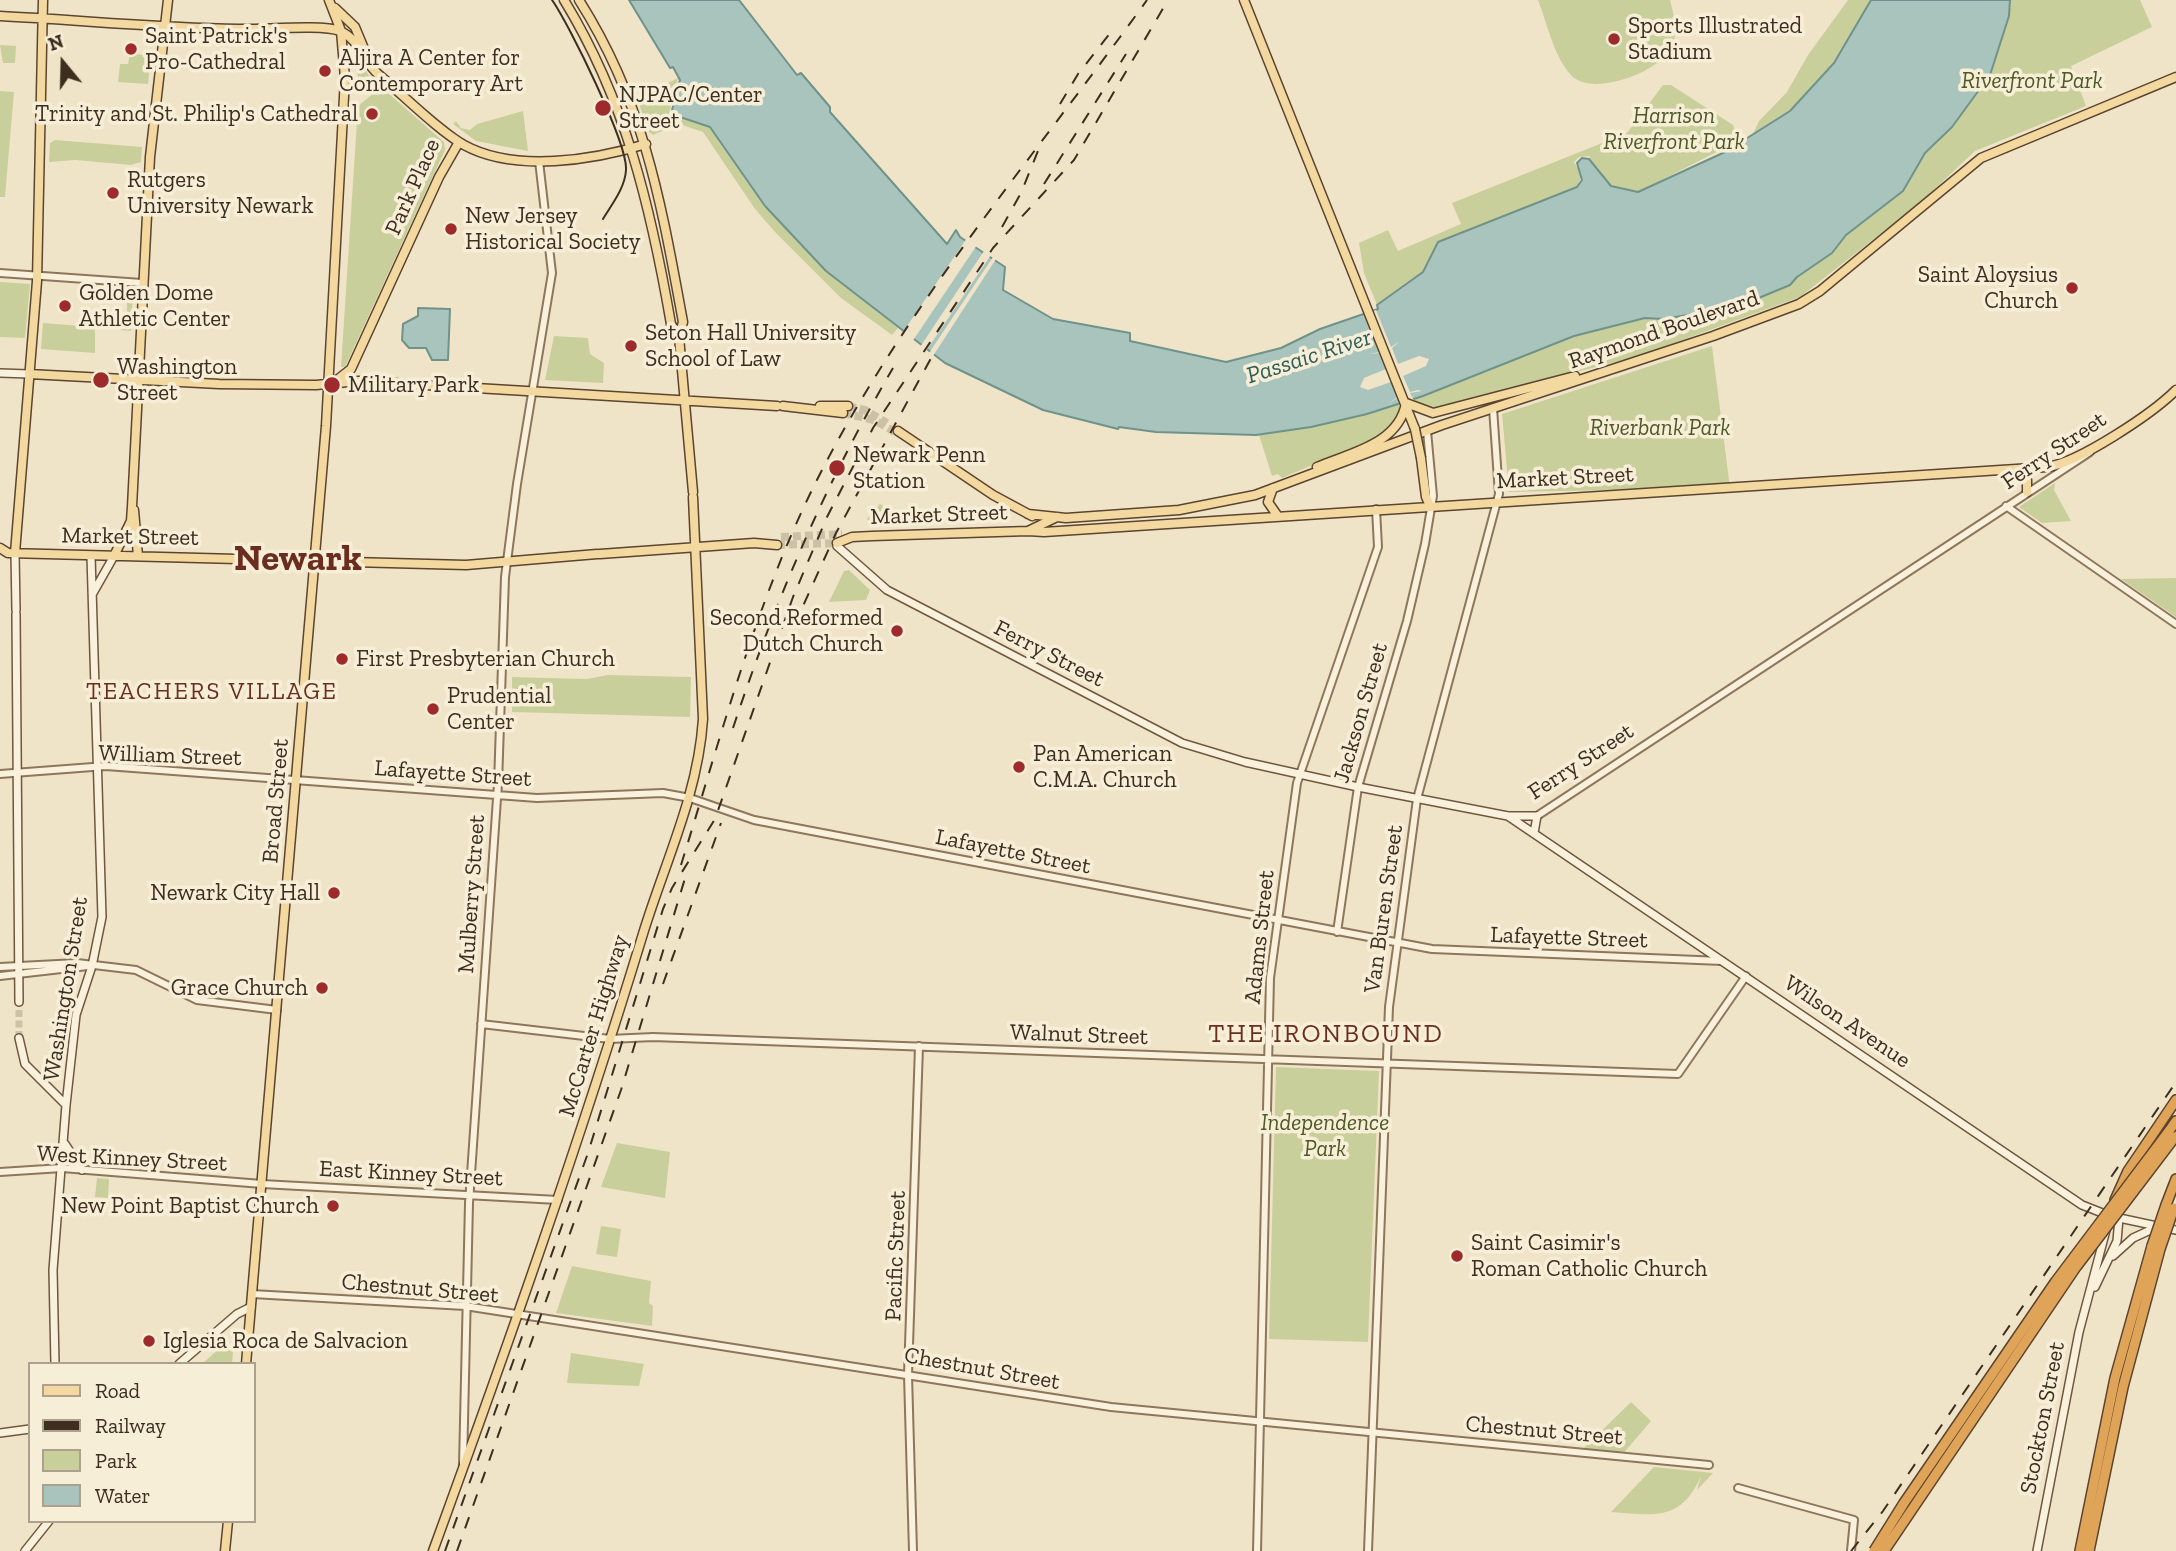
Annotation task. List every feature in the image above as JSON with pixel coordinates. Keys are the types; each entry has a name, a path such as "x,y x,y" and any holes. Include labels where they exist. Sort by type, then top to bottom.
{"highway":[{"path":"2114,1217 2128,1171 2176,1100"},
{"path":"1884,1551 2076,1267 2173,1134 2176,1121"},
{"path":"1874,1551 2035,1311 2173,1134"},
{"path":"2080,1551 2111,1396 2156,1247 2172,1205 2176,1179"},
{"path":"2089,1551 2156,1247"}],"main road":[{"path":"19,1002 15,773 16,612 6,553 29,374 37,275 43,0"},
{"path":"93,593 129,526 132,506 153,119 168,0"},
{"name":"McCarter Highway","path":"564,0 606,82 633,148 648,205 671,324 679,337"},
{"name":"McCarter Highway","path":"433,1551 558,1200 650,911 690,797 700,754 703,719 696,547 679,337 683,322 646,144 630,97 579,0"},
{"name":"Jackson Street","path":"1244,0 1409,409 1430,506"},
{"path":"0,16 164,26 341,32 330,3"},
{"path":"330,3 355,27 362,38 366,57"},
{"name":"Park Place","path":"328,384 351,369 443,168 459,142 377,73 366,57 341,32"},
{"name":"Broad Street","path":"246,1362 297,780 328,384 345,107 341,32"},
{"name":"Raymond Boulevard","path":"1058,518 1205,507 1255,495 1427,431 1701,340 1799,304 1819,291 1981,158 2176,77"},
{"path":"459,142 487,154 539,160 584,159 646,144"},
{"path":"0,373 138,381 328,384 352,381 846,409"},
{"path":"1283,484 1304,472 1384,438 1398,426 1409,409 1433,413 1563,378 1593,374"},
{"name":"Ferry Street","path":"2099,444 2176,390"},
{"path":"900,434 1028,514 1071,530"},
{"name":"Market Street","path":"842,534 852,537 1071,530 2016,470 2058,466 2099,444"},
{"path":"2016,470 2026,480 2027,492"},
{"path":"1273,488 1268,502 1277,515"},
{"path":"1203,520 1209,513 1238,504 1255,495"},
{"path":"132,506 137,522 138,556"},
{"path":"1028,514 1058,518"},
{"path":"1014,531 1028,525 1028,514"},
{"name":"Market Street","path":"1028,531 1058,518"},
{"name":"Market Street","path":"839,547 852,537"},
{"name":"Market Street","path":"6,553 315,559 453,565 775,542"},
{"name":"Ferry Street","path":"839,547 887,590 1182,744 1358,788 1508,816 1537,816"},
{"name":"Washington Street","path":"55,1362 53,1270 66,1105 76,1015 92,966 102,917 91,556"},
{"name":"Wilson Avenue","path":"1508,816 2082,1206 2114,1217 2176,1230"},
{"path":"1534,833 1537,816"},
{"path":"19,1038 25,1064 66,1105"},
{"path":"64,1142 82,1170"},
{"name":"Stockton Street","path":"2091,1294 2117,1241 2114,1217"},
{"name":"Stockton Street","path":"2037,1551 2079,1332 2114,1217"},
{"path":"2108,1262 2133,1238 2157,1227"},
{"path":"182,1362 237,1314 251,1307"},
{"path":"0,1433 28,1429"},
{"path":"26,1551 47,1523"},
{"path":"225,1551 228,1523"}],"street":[{"name":"Mulberry Street","path":"463,1466 469,1195 498,794 507,563 531,390 552,273 539,160"},
{"path":"0,272 142,283"},
{"name":"Van Buren Street","path":"1368,1551 1386,1063 1396,943 1417,799 1499,494 1493,408"},
{"name":"Jackson Street","path":"1337,932 1358,788 1408,621 1425,544 1433,496 1427,431"},
{"name":"Ferry Street","path":"1537,816 2027,492 2073,465 2099,444"},
{"path":"2006,506 2176,624"},
{"name":"Adams Street","path":"1256,1551 1270,978 1300,775 1378,547 1376,509"},
{"name":"William Street","path":"0,774 99,768 297,780"},
{"name":"Lafayette Street","path":"297,780 563,798 663,793 690,797 754,820 1396,943 1458,951 1724,961"},
{"path":"0,976 77,963 136,970 197,1000 277,1010"},
{"path":"0,967 19,971"},
{"name":"Walnut Street","path":"481,1024 610,1039 653,1037 1678,1074 1746,976"},
{"name":"Pacific Street","path":"913,1551 908,1375 919,1046"},
{"name":"West Kinney Street","path":"0,1172 62,1168 262,1184"},
{"name":"East Kinney Street","path":"262,1184 558,1200"},
{"name":"Chestnut Street","path":"252,1294 465,1306 1111,1407 1709,1465"},
{"path":"1738,1488 1854,1520 1851,1551"}],"green space":[{"name":"Sports Illustrated Stadium","path":"1538,0 1670,0 1675,36 1664,57 1640,73 1609,83 1581,81 1571,75 1560,59"},
{"path":"1848,0 1871,0 1834,63 1790,111 1753,134 1759,121 1787,92 1808,55"},
{"name":"Riverfront Park","path":"2010,0 2140,0 2152,27 2071,66 2086,106 1975,151 1922,201 1800,297 1636,357 1437,407 1407,412 1378,437 1282,478 1278,474 1272,476 1259,435 1367,414 1574,336 1645,318 1664,319 1737,307 1790,285 1797,277 1832,253 1846,235 1903,191 1925,153 1952,127 1990,75 2009,16"},
{"path":"0,45 16,46 15,63 3,63"},
{"path":"130,53 151,56 148,84 118,82 120,64 128,64"},
{"path":"357,58 370,77 360,87 358,86"},
{"path":"678,78 669,114 710,127 765,206 826,271 898,328 892,335 841,298 775,232 755,209 703,132 679,124 653,135 649,132 639,104 667,89 668,83"},
{"name":"Harrison Riverfront Park","path":"1663,85 1671,85 1733,125 1740,140 1638,192 1611,186 1589,159 1590,156 1579,157 1574,162 1582,175 1577,187 1439,242 1423,272 1377,305 1364,273 1359,243 1388,230 1398,251 1461,224 1452,203 1627,133"},
{"name":"Military Park","path":"381,87 444,142 445,150 345,367 341,367 358,106"},
{"path":"0,91 14,92 5,197 0,197"},
{"path":"523,111 528,151 476,141 453,124 456,121 461,128 470,130 477,124"},
{"path":"55,140 142,147 141,162 131,165 75,160 49,162 50,143"},
{"path":"0,282 30,284 25,338 0,337"},
{"path":"96,287 133,291 131,331 120,330 118,326 127,322 127,302 123,295 101,291 96,296"},
{"path":"43,323 95,327 95,353 41,349"},
{"path":"554,336 588,338 590,354 604,363 603,383 545,380"},
{"name":"Riverbank Park","path":"1712,346 1730,488 1509,492 1502,414"},
{"path":"2055,483 2054,490 2071,521 2042,523 2019,507"},
{"path":"880,504 905,518 902,525 872,526 867,519"},
{"path":"849,570 870,590 866,600 829,602 844,571"},
{"path":"2176,578 2176,617 2121,579"},
{"path":"608,675 691,677 690,717 512,712 512,677 587,679"},
{"name":"Independence Park","path":"1276,1067 1379,1071 1368,1342 1269,1339"},
{"path":"617,1143 670,1152 665,1198 601,1187"},
{"path":"97,1178 109,1179 108,1198 95,1197"},
{"path":"601,1226 621,1229 617,1257 596,1254"},
{"path":"572,1266 651,1281 649,1303 653,1306 652,1326 556,1313"},
{"path":"222,1346 233,1352 232,1362 204,1362"},
{"path":"571,1353 644,1364 639,1386 567,1383"},
{"path":"1631,1402 1651,1421 1621,1456 1580,1452"},
{"path":"1654,1467 1713,1473 1697,1490 1701,1476 1685,1501 1665,1512 1611,1512"}],"water":[{"name":"Passaic River","path":"629,0 739,0 797,75 801,73 830,107 830,112 947,244 956,230 960,237 1005,267 1003,290 1053,319 1130,333 1130,341 1226,362 1281,348 1320,329 1378,309 1377,305 1423,272 1438,242 1577,187 1582,180 1577,163 1582,158 1589,159 1611,186 1638,192 1725,152 1790,111 1834,63 1871,0 2010,0 2009,16 1990,75 1952,127 1925,153 1903,191 1846,235 1832,253 1797,277 1790,285 1737,307 1663,319 1645,318 1574,336 1423,396 1367,414 1311,427 1256,435 1118,429 1043,410 945,363 826,271 765,206 710,127 671,114 680,80"},
{"path":"418,308 450,309 448,360 432,360 426,348 409,348 402,340 403,324 418,316"}],"pier":[{"path":"967,238 977,245 912,342 901,335"},
{"path":"984,251 991,255 926,351 920,347"},
{"path":"993,257 996,259 933,356 929,354 931,350"},
{"path":"1376,310 1391,347 1400,341 1392,348 1398,364 1419,356 1429,359 1426,366 1403,376 1410,392 1422,391 1410,393 1415,402 1400,407 1397,398 1387,405 1397,397 1391,382 1368,390 1360,387 1364,378 1386,369 1379,353 1369,354 1379,352 1364,315"}],"tunnel":[{"path":"848,406 865,410 887,423"},
{"path":"843,413 874,420 897,433"},
{"path":"781,537 842,534"},
{"path":"777,545 837,543"},
{"path":"19,1002 19,1038"}],"tram line":[{"path":"552,0 596,84 624,156 626,170 623,183 603,219"}],"railway":[{"path":"681,865 754,630 771,584 810,494 844,429 924,302 1147,0"},
{"path":"445,1551 588,1153 663,909 672,888 715,819 793,597 827,517 873,428 993,248 1074,160 1168,0"},
{"path":"1060,104 1078,74 1115,27"},
{"path":"1044,184 1126,54"},
{"path":"1002,227 1021,193 1038,151"},
{"path":"784,648 836,533 936,349"},
{"path":"733,728 766,634 803,544 845,455 893,368"},
{"path":"663,984 721,823"},
{"path":"457,1551 621,1090 686,875"},
{"path":"1851,1551 1883,1511 2176,1082"}],"place":[{"name":"Sports Illustrated Stadium","path":"1614,39"},
{"name":"Saint Patrick's Pro-Cathedral","path":"131,49"},
{"name":"Aljira A Center for Contemporary Art","path":"325,71"},
{"name":"NJPAC/Center Street","path":"603,108"},
{"name":"Trinity and St. Philip's Cathedral","path":"372,114"},
{"name":"Rutgers University Newark","path":"113,193"},
{"name":"New Jersey Historical Society","path":"451,229"},
{"name":"Saint Aloysius Church","path":"2072,288"},
{"name":"Golden Dome Athletic Center","path":"65,306"},
{"name":"Seton Hall University School of Law","path":"631,346"},
{"name":"Washington Street","path":"101,380"},
{"name":"Military Park","path":"332,385"},
{"name":"Newark Penn Station","path":"837,468"},
{"name":"Second Reformed Dutch Church","path":"897,631"},
{"name":"First Presbyterian Church","path":"342,659"},
{"name":"Prudential Center","path":"433,709"},
{"name":"Pan American C.M.A. Church","path":"1019,767"},
{"name":"Newark City Hall","path":"334,893"},
{"name":"Grace Church","path":"322,988"},
{"name":"New Point Baptist Church","path":"333,1206"},
{"name":"Saint Casimir's Roman Catholic Church","path":"1457,1256"},
{"name":"Iglesia Roca de Salvacion","path":"149,1341"}],"district":[{"name":"Newark","path":"298,559"},
{"name":"TEACHERS VILLAGE","path":"212,692"},
{"name":"THE IRONBOUND","path":"1326,1035"}]}
